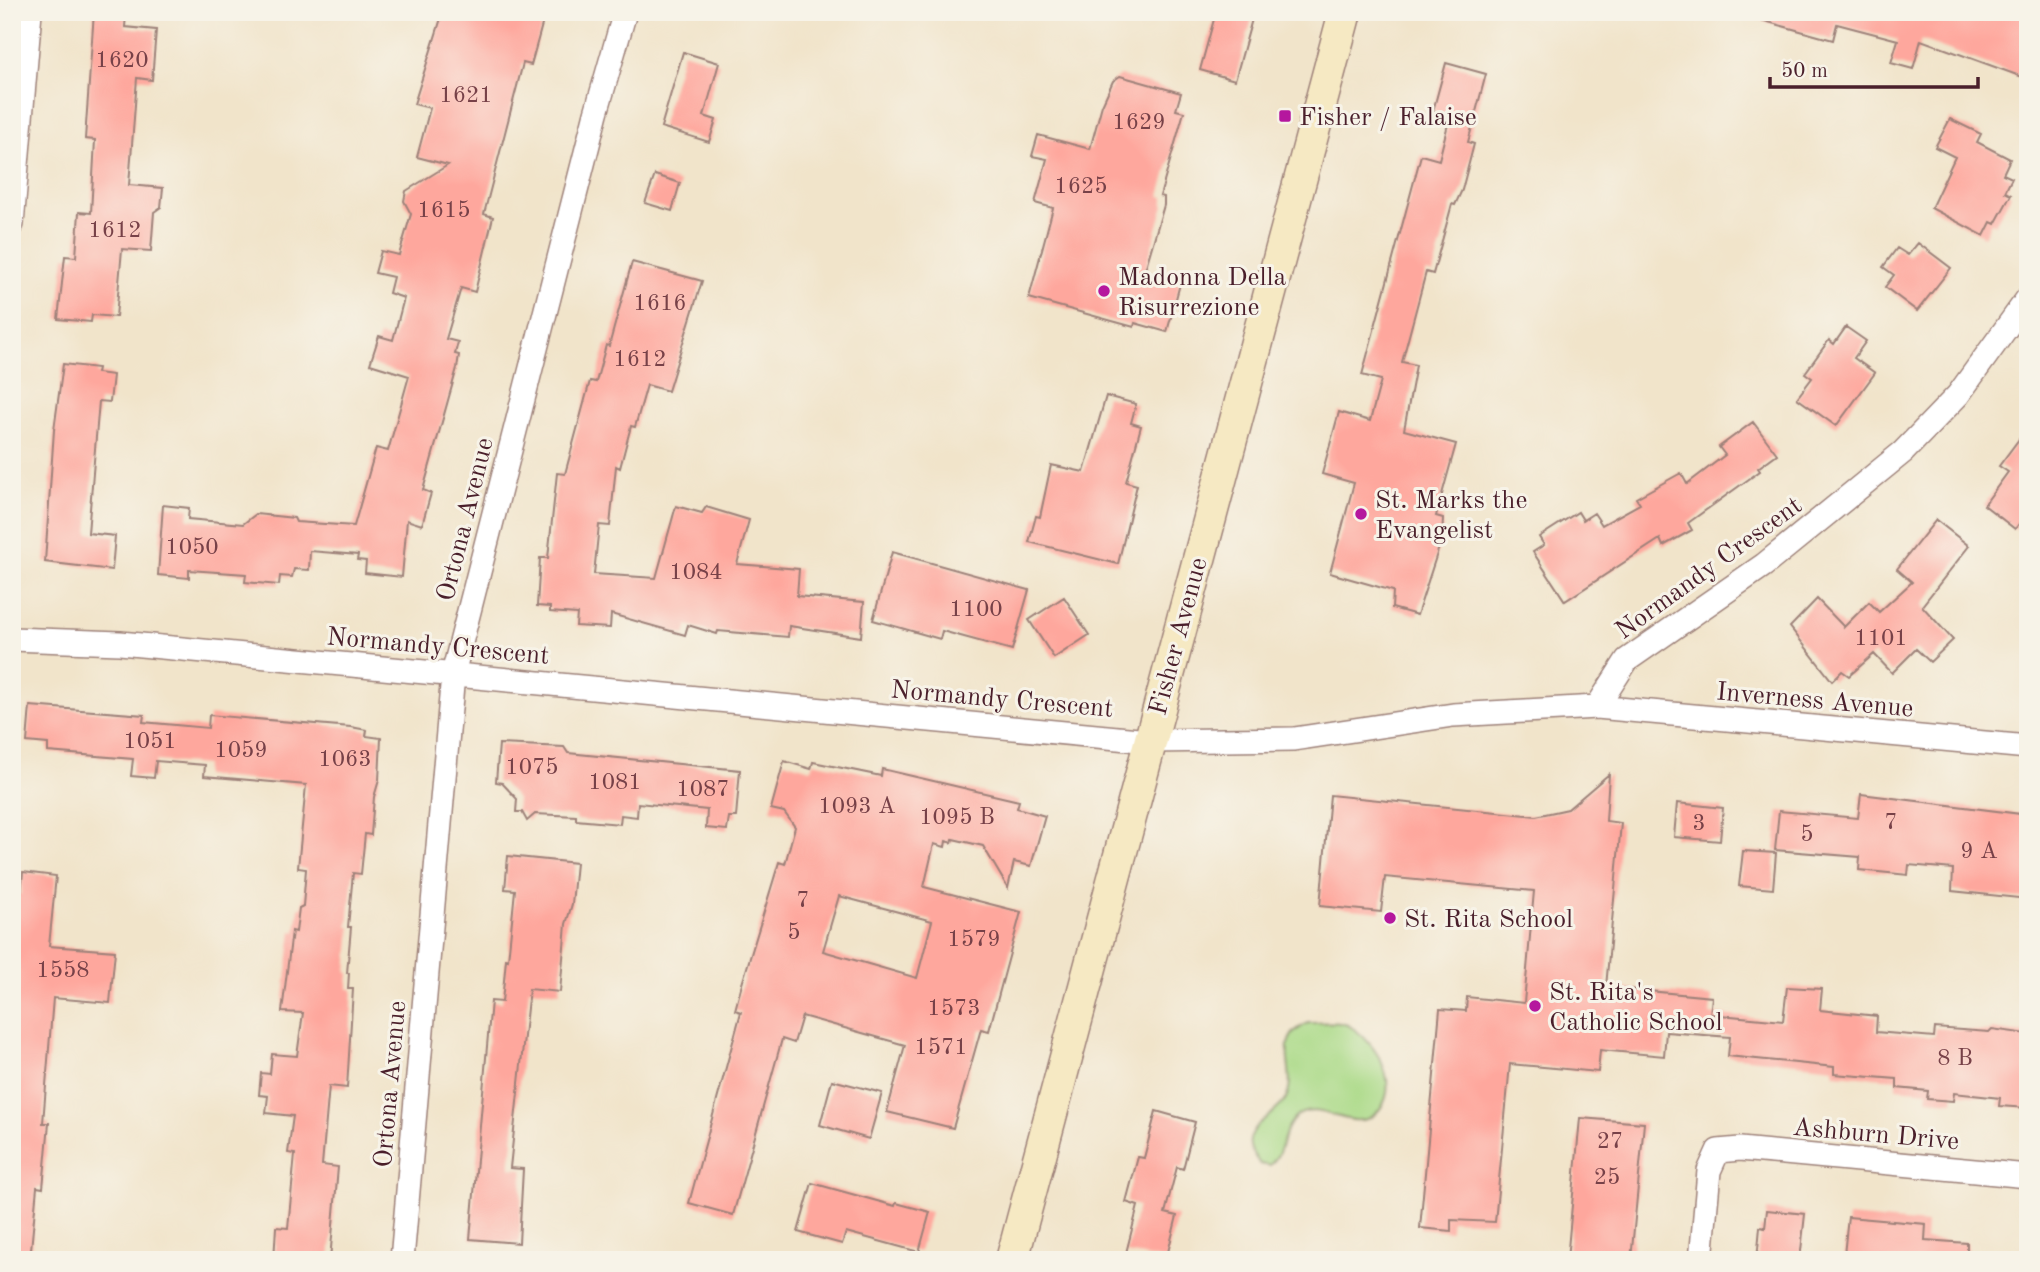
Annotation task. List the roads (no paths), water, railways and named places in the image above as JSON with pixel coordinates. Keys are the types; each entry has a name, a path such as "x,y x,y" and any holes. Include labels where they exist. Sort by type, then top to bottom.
{"main road":[{"name":"Fisher Avenue","path":"1012,1260 1345,12"}],"street":[{"path":"12,224 30,12"},
{"name":"Ortona Avenue","path":"402,1260 453,674 596,113 625,12"},
{"name":"Normandy Crescent","path":"12,639 120,643 1149,741 1294,739 1453,715 1597,707 1627,660 1763,565 1903,452 1958,395 2028,298"},
{"name":"Inverness Avenue","path":"1597,707 2028,747"},
{"name":"Ashburn Drive","path":"1701,1260 1709,1171 1718,1151 1740,1149 2028,1176"}],"place":[{"name":"Fisher / Falaise","path":"1285,116"},
{"name":"Madonna Della Risurrezione","path":"1104,291"},
{"name":"St. Marks the Evangelist","path":"1361,514"},
{"name":"St. Rita School","path":"1390,918"},
{"name":"St. Rita's Catholic School","path":"1535,1006"}]}
